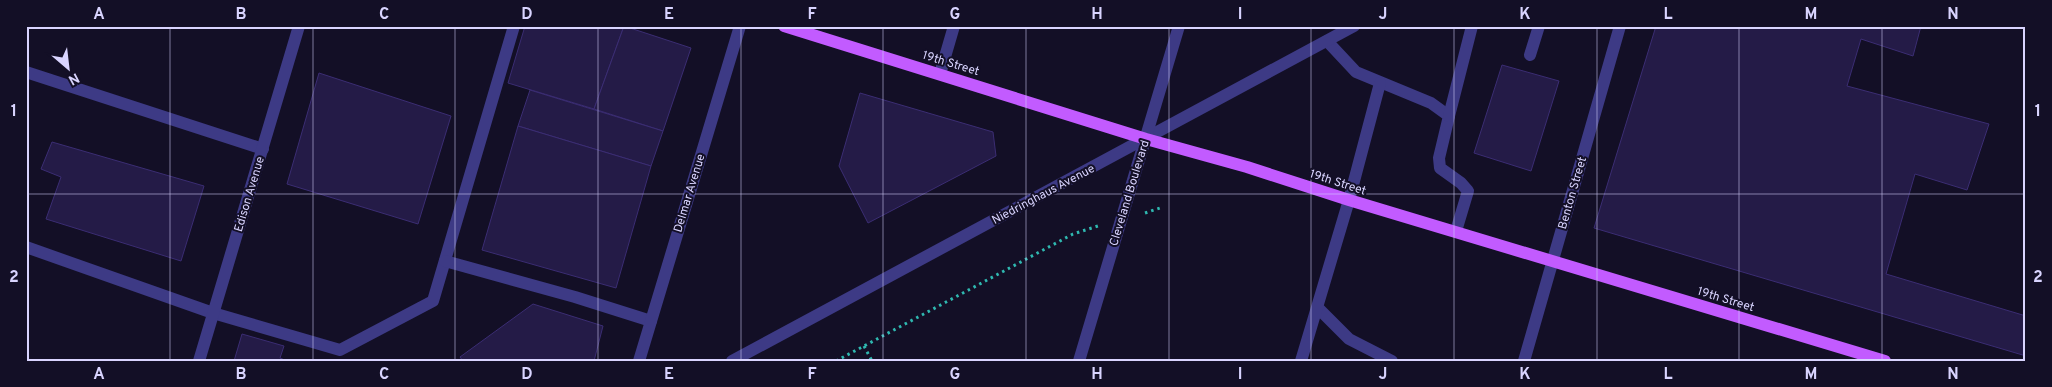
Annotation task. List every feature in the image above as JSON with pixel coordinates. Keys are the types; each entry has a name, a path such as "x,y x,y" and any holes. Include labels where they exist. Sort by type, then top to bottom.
{"main road":[{"name":"19th Street","path":"784,26 1146,139 1247,167 1349,200 1885,361"}],"street":[{"name":"Edison Avenue","path":"199,361 299,26"},
{"path":"26,247 214,313 340,350 433,302 514,26"},
{"name":"Delmar Avenue","path":"639,361 740,26"},
{"path":"940,74 954,26"},
{"name":"Cleveland Boulevard","path":"1079,361 1179,26"},
{"name":"Niedringhaus Avenue","path":"732,361 1354,26"},
{"path":"1456,231 1468,191 1461,183 1440,168 1439,158 1472,26"},
{"path":"1530,55 1539,26"},
{"name":"Benton Street","path":"1524,361 1620,26"},
{"path":"1327,41 1356,72 1380,84 1431,103 1449,116"},
{"path":"26,72 262,149"},
{"path":"1301,361 1349,200 1380,84"},
{"path":"445,261 575,297 651,321"},
{"path":"1318,308 1349,339 1392,361"}],"path":[{"path":"836,361 1073,234 1160,208"},
{"path":"864,346 872,361"}],"building":[{"path":"525,26 624,26 594,109 508,83"},
{"path":"624,26 691,48 663,131 594,109"},
{"path":"1656,26 1921,26 1913,56 1861,39 1847,86 1989,124 1967,190 1915,174 1886,274 2026,316 2026,356 1594,228"},
{"path":"1502,65 1559,81 1531,171 1474,153"},
{"path":"319,73 451,116 418,224 287,184"},
{"path":"530,90 663,131 651,166 518,126"},
{"path":"860,93 993,132 996,156 868,223 839,166"},
{"path":"518,126 651,166 616,288 482,250"},
{"path":"52,142 204,186 181,261 46,219 61,177 41,169"},
{"path":"533,304 603,326 594,361 463,361 460,357"},
{"path":"242,334 284,346 280,358 287,361 234,361"}]}
